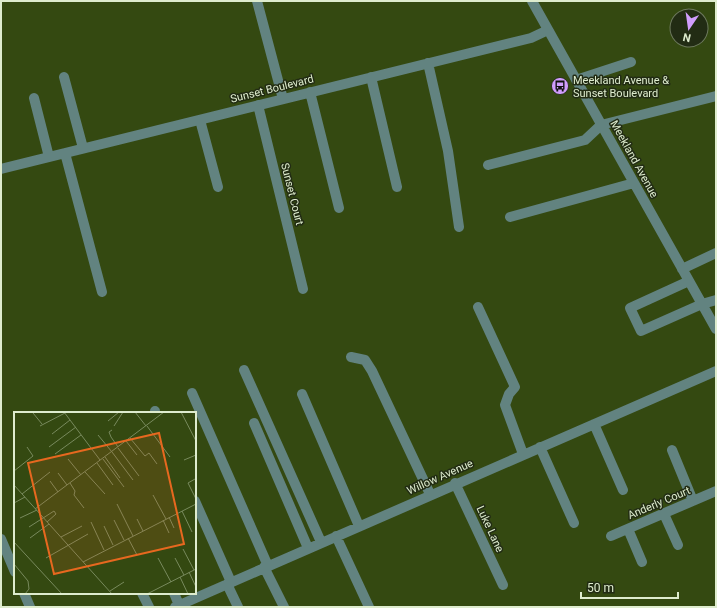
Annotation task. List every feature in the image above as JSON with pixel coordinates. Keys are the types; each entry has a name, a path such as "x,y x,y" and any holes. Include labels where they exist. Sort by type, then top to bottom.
{"street":[{"path":"257,1 283,99"},
{"name":"Meekland Avenue","path":"532,1 716,329"},
{"name":"Sunset Boulevard","path":"1,169 531,38 548,30"},
{"path":"576,80 631,62"},
{"path":"428,63 448,151 459,227"},
{"path":"64,77 83,148"},
{"path":"371,77 397,187"},
{"path":"310,92 339,208"},
{"path":"488,165 585,140 601,125 716,96"},
{"path":"34,98 49,157"},
{"name":"Sunset Court","path":"258,105 303,289"},
{"path":"200,120 218,186"},
{"path":"65,153 102,292"},
{"path":"510,217 634,183"},
{"path":"682,269 716,254"},
{"path":"689,281 630,308 641,331 702,304 716,300"},
{"path":"478,307 514,387 509,394 505,405 523,454"},
{"path":"352,357 365,360 372,371 430,494"},
{"path":"244,370 321,542"},
{"name":"Willow Avenue","path":"177,606 455,483 716,371"},
{"path":"192,393 284,607"},
{"path":"302,394 359,526"},
{"path":"254,423 308,548"},
{"path":"594,424 623,490"},
{"path":"540,446 574,523"},
{"path":"672,450 693,501"},
{"name":"Luke Lane","path":"455,483 504,585"},
{"name":"Anderly Court","path":"611,536 716,491"},
{"path":"196,503 238,607"},
{"path":"664,514 678,545"},
{"path":"628,529 642,562"},
{"path":"336,536 369,607"},
{"path":"1,539 14,570"},
{"path":"24,594 30,607"},
{"path":"142,594 149,607"},
{"path":"174,594 177,606"}],"place":[{"name":"Meekland Avenue & Sunset Boulevard","path":"560,86"}]}
